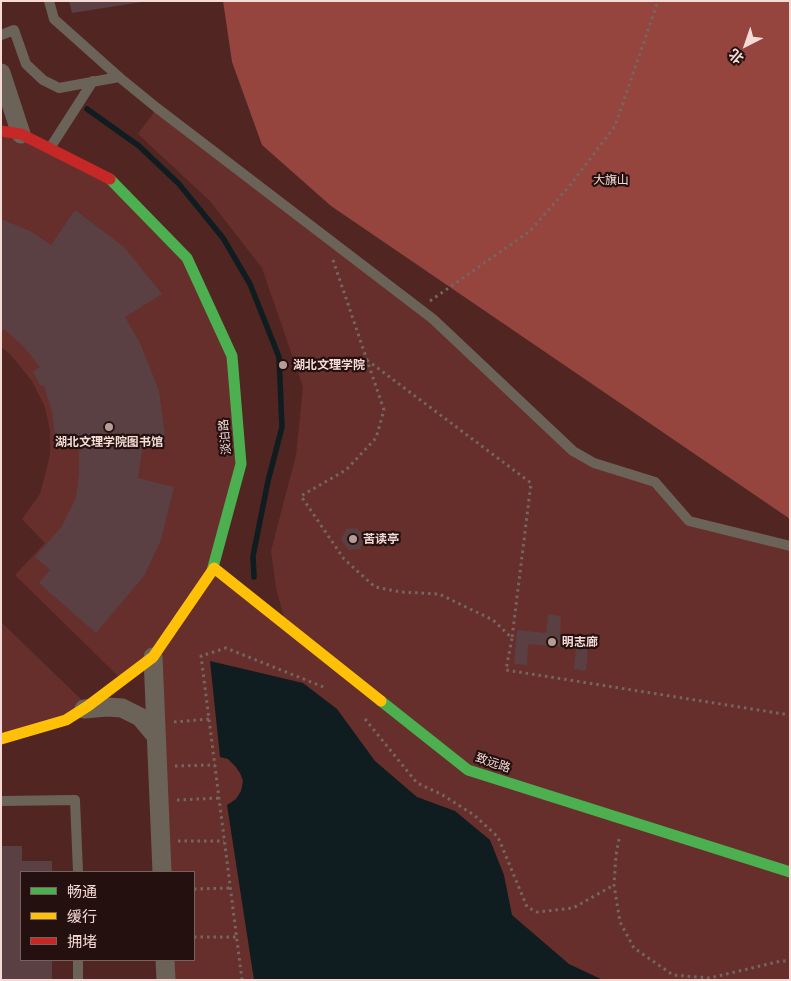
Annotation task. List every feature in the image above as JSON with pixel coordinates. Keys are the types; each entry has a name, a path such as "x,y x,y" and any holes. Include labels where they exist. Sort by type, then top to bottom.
{"street":[{"path":"1,73 22,134"},
{"name":"淡泊路","path":"1,131 22,134 112,180 187,258 232,356 241,464 214,568 153,656 84,709 66,720 1,739"},
{"name":"致远路","path":"214,568 468,770 790,872"},
{"path":"153,656 162,871"},
{"path":"84,709 122,708 140,717 156,730"},
{"path":"165,961 166,980"}],"lane":[{"path":"49,1 54,20 119,76 157,108 434,319 573,451 594,463 655,482 689,521 790,546"},
{"path":"1,34 14,30 26,64 42,80 59,88 119,76"},
{"path":"50,148 93,82"},
{"path":"1,801 75,800 78,871"},
{"path":"78,961 78,980"}],"path":[{"path":"419,308 530,231 571,184 615,126 658,1"},
{"path":"324,236 384,410 376,438 346,470 301,496 344,559 375,587 401,592 440,594 493,620 512,638"},
{"path":"367,360 531,483 512,638 506,670 790,715"},
{"path":"242,980 200,656 226,648 328,688"},
{"path":"364,718 417,782 441,794 474,815 498,838 527,907 537,912 573,908 614,885"},
{"path":"156,730 209,719"},
{"path":"157,767 215,765"},
{"path":"159,802 219,798"},
{"path":"623,819 616,855 614,885 620,922 634,948 673,975 710,978 754,967 790,961"},
{"path":"160,842 224,841"},
{"path":"195,889 231,888"},
{"path":"195,937 237,937"},
{"path":"670,980 673,975"}],"shaded area":[{"name":"湖北文理学院","path":"1,1 223,1 232,62 262,145 331,206 790,519 790,980 1,980"},
{"name":"湖北文理学院","path":"157,108 433,319 573,451 655,482 689,521 790,546 790,980 166,980 165,961 195,961 195,871 162,871 153,657 123,681 15,575 45,543 22,519 40,494 50,455 50,430 45,407 32,381 10,354 1,347 1,131 112,180 187,258 232,356 241,464 214,568 284,617 276,588 271,551 296,455 303,387 262,268 210,201 138,134"},
{"path":"1,622 88,706 1,739"},
{"path":"210,661 303,683 337,709 375,761 417,797 455,811 490,840 504,875 512,915 569,964 603,980 254,980 227,805 236,799 241,791 243,781 235,766 228,759 220,757"}],"green space":[{"name":"大旗山","path":"223,1 790,1 790,519 331,206 262,145 232,62"}],"building":[{"path":"69,1 142,1 142,2 72,13"},
{"name":"湖北文理学院图书馆","path":"75,210 124,247 162,294 125,317 140,343 159,391 166,442 143,445 138,478 174,487 161,540 144,576 96,633 39,583 50,570 35,557 62,526 76,498 79,446 56,445 52,412 44,386 40,385 33,372 40,367 24,347 4,329 1,333 1,219 30,231 51,245"},
{"name":"苦读亭","path":"357,528 365,538 360,549 349,550 341,540 346,529"},
{"name":"明志廊","path":"548,614 561,616 560,636 589,639 586,671 574,669 576,648 528,644 527,665 514,664 517,630 546,633"},
{"path":"1,846 22,846 22,861 52,861 52,871 20,871 20,961 52,961 52,980 1,980"}],"waterway":[{"path":"87,109 139,146 179,184 223,238 250,284 279,357 282,427 268,481 253,556 254,577"}],"traffic: fast":[{"path":"110,179 187,258 232,356 241,464 212,571"},
{"path":"381,701 468,770 790,872"}],"traffic: slow":[{"path":"214,568 381,701"},
{"path":"1,739 66,720 88,706 153,657 212,571"}],"traffic: jam":[{"path":"1,131 21,134 110,179"}],"place":[{"name":"湖北文理学院","path":"283,365"},
{"name":"湖北文理学院图书馆","path":"109,427"},
{"name":"苦读亭","path":"353,539"},
{"name":"明志廊","path":"552,642"}]}
